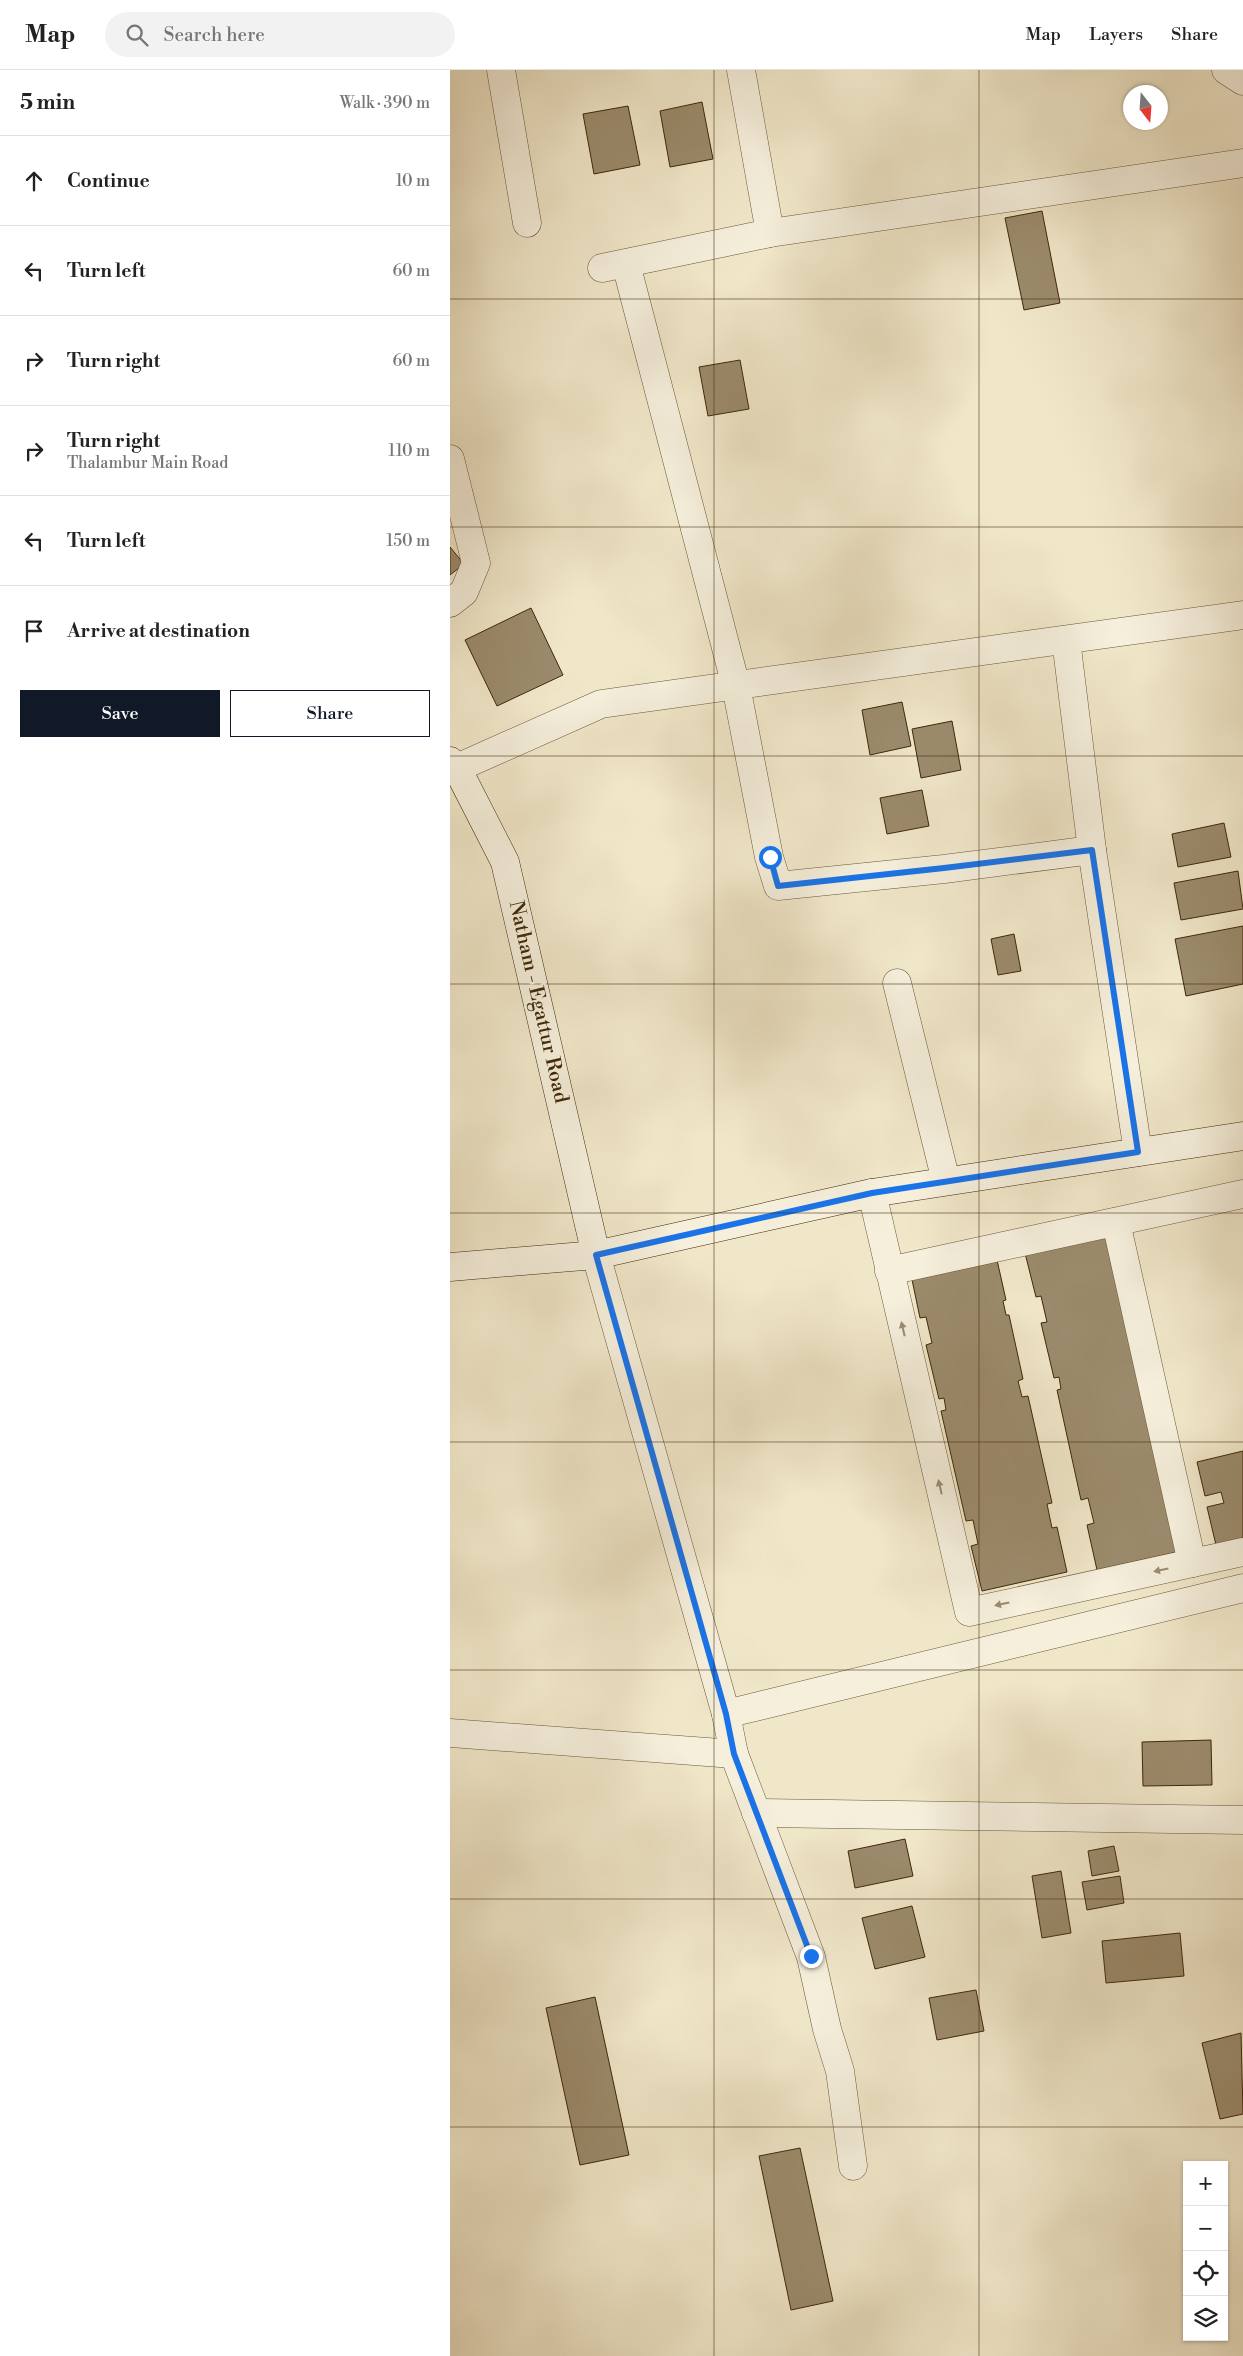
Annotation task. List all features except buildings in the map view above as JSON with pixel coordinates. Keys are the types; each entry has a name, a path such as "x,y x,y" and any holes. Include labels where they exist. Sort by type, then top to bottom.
{"street":[{"path":"501,70 527,223"},
{"path":"741,70 770,233"},
{"path":"1226,70 1243,81"},
{"path":"1092,850 778,886 770,857 736,686 614,266 770,233 1243,163"},
{"path":"450,459 476,563 464,592 450,604"},
{"path":"453,764 601,704 1243,615"},
{"path":"1066,640 1092,850 1138,1152"},
{"name":"Natham - Egattur Road","path":"453,764 505,862 596,1255 726,1714 734,1754 811,1956 826,2029 840,2070 853,2166"},
{"path":"897,983 946,1181"},
{"path":"450,1267 596,1255 872,1193 1243,1136"},
{"path":"872,1193 969,1612 1243,1552"},
{"path":"889,1271 1243,1194"},
{"path":"1116,1222 1192,1563"},
{"path":"726,1714 1243,1588"},
{"path":"450,1733 734,1754"},
{"path":"756,1813 1243,1820"}],"route":[{"path":"770,857 778,886 1092,850 1138,1152 872,1193 596,1255 726,1714 734,1754 811,1956"}]}
